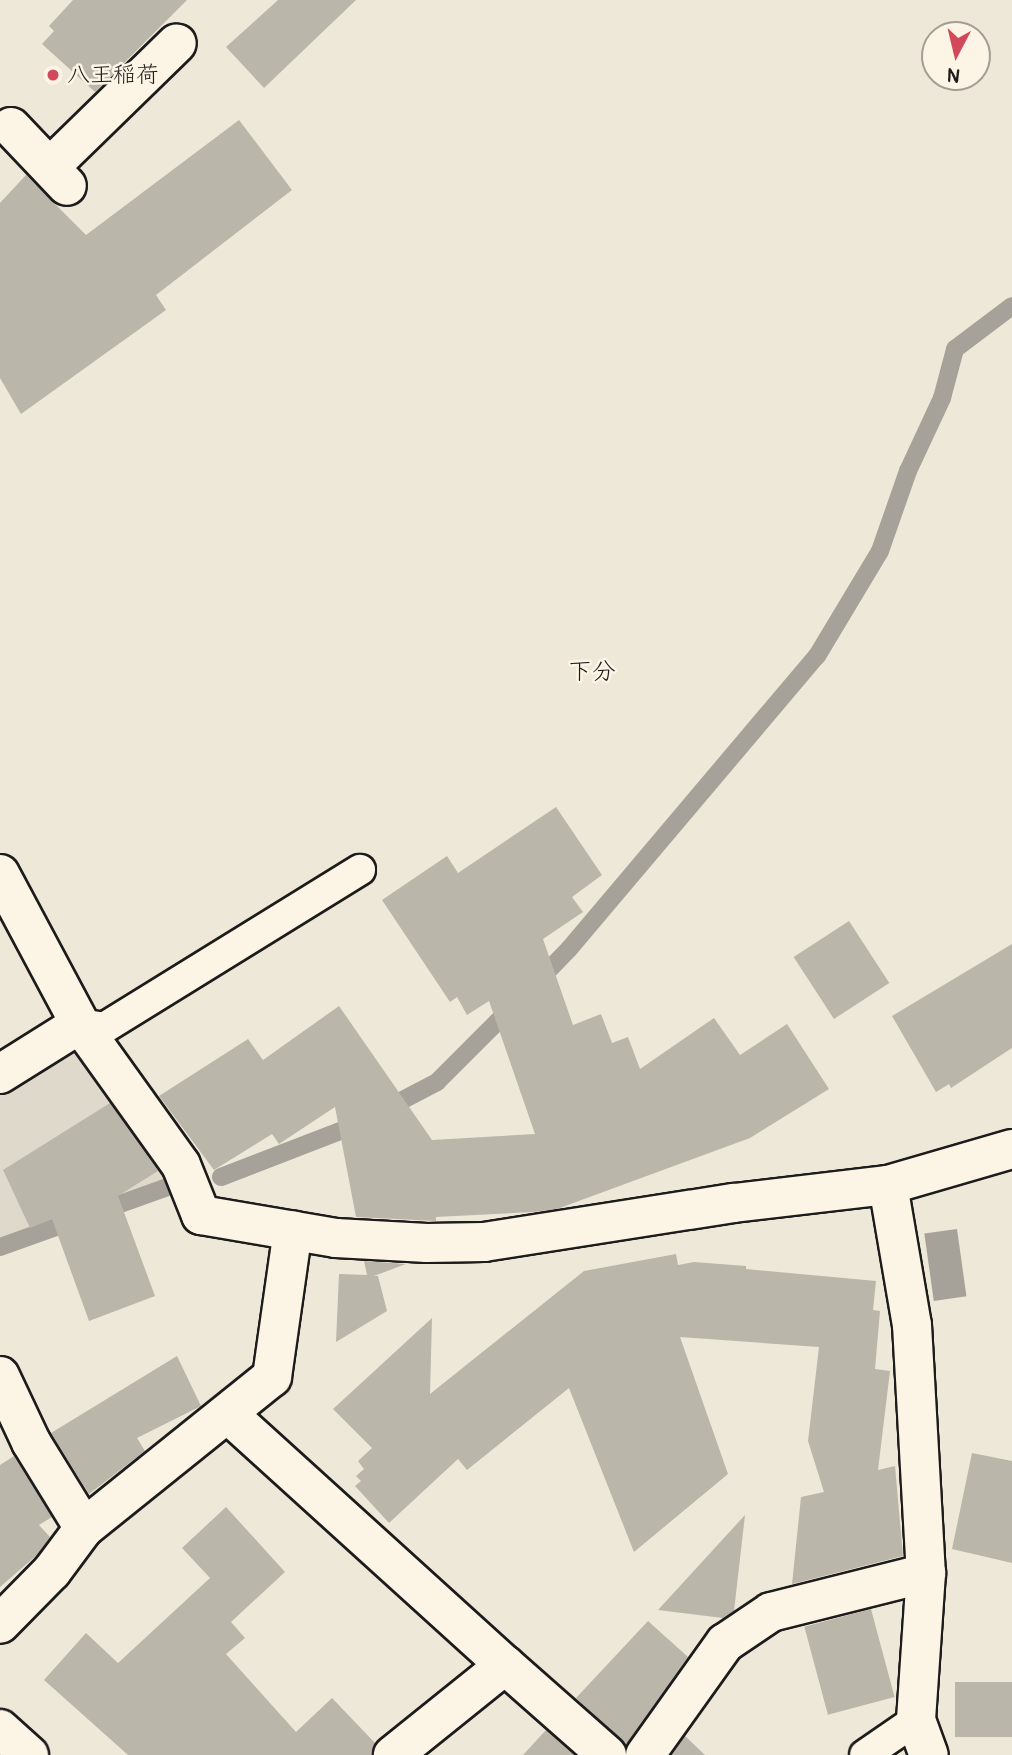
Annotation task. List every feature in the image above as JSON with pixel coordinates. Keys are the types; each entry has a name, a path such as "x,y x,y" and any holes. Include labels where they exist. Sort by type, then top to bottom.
{"street":[{"path":"4,127 59,177 177,43"},
{"path":"0,874 80,1024 181,1165 201,1215 337,1238 427,1243 484,1242 734,1203 888,1185 1012,1149"},
{"path":"0,1074 80,1024"},
{"path":"888,1185 912,1325 926,1573 922,1738"},
{"path":"0,1624 52,1571 84,1528 272,1377 293,1230"},
{"path":"0,1376 30,1442 84,1528"},
{"path":"228,1414 607,1755"},
{"path":"645,1755 725,1643 771,1612 926,1573"},
{"path":"393,1755 505,1665"},
{"path":"0,1729 29,1755"}],"lane":[{"path":"80,1024 104,1028 360,870"},
{"path":"865,1755 922,1738"}],"shaded area":[{"path":"78,1041 146,1139 166,1181 0,1243 0,1088"},
{"path":"957,1229 966,1296 934,1301 924,1234"}],"building":[{"path":"73,0 187,0 95,92 42,44 54,31 49,26"},
{"path":"278,0 356,0 264,88 226,47"},
{"path":"239,120 292,190 156,295 166,310 21,414 0,378 0,203 26,175 86,235"},
{"path":"556,807 602,875 572,897 583,912 543,939 573,1025 601,1014 612,1043 628,1037 640,1069 714,1018 740,1055 787,1024 829,1089 750,1138 557,1209 436,1217 436,1221 356,1217 335,1107 279,1144 272,1134 214,1170 159,1096 248,1039 263,1060 339,1006 432,1140 535,1134 489,1001 467,1015 457,997 450,1002 382,900 447,856 458,873"},
{"path":"849,921 889,983 834,1019 794,957"},
{"path":"1012,944 1012,1048 951,1088 949,1084 936,1092 892,1016"},
{"path":"110,1103 158,1171 118,1196 155,1296 89,1321 52,1219 30,1228 3,1170"},
{"path":"676,1254 678,1265 694,1262 746,1266 746,1269 876,1281 873,1310 880,1311 875,1369 890,1371 878,1470 895,1466 903,1556 792,1584 801,1497 824,1492 808,1441 819,1347 680,1337 728,1474 634,1552 569,1388 467,1470 458,1459 389,1523 355,1486 361,1481 356,1476 364,1469 358,1461 372,1448 333,1409 432,1318 430,1394 584,1271"},
{"path":"364,1261 406,1264 374,1276 378,1276 387,1311 336,1342 339,1274 367,1275"},
{"path":"177,1356 201,1406 137,1438 145,1451 89,1494 51,1433"},
{"path":"972,1453 1012,1461 1012,1563 952,1549"},
{"path":"14,1456 52,1517 39,1525 50,1537 38,1554 0,1587 0,1465"},
{"path":"226,1507 285,1572 231,1622 245,1638 226,1654 296,1732 332,1698 375,1743 372,1755 128,1755 44,1680 86,1633 118,1663 210,1578 182,1548"},
{"path":"745,1515 734,1611 723,1618 658,1610"},
{"path":"871,1609 895,1697 828,1715 804,1627"},
{"path":"648,1621 688,1657 626,1745 576,1698"},
{"path":"955,1682 1012,1682 1012,1737 955,1737"},
{"path":"546,1730 574,1755 523,1755"},
{"path":"685,1736 705,1755 672,1755"}],"waterway":[{"path":"537,982 569,949 817,656 880,551 908,471 942,398 955,349 1012,306"},
{"path":"221,1177 353,1126 437,1082 512,1007"},
{"path":"0,1247 168,1187"}],"place":[{"name":"八王稲荷","path":"53,75"}],"district":[{"name":"下分","path":"592,672"}]}
